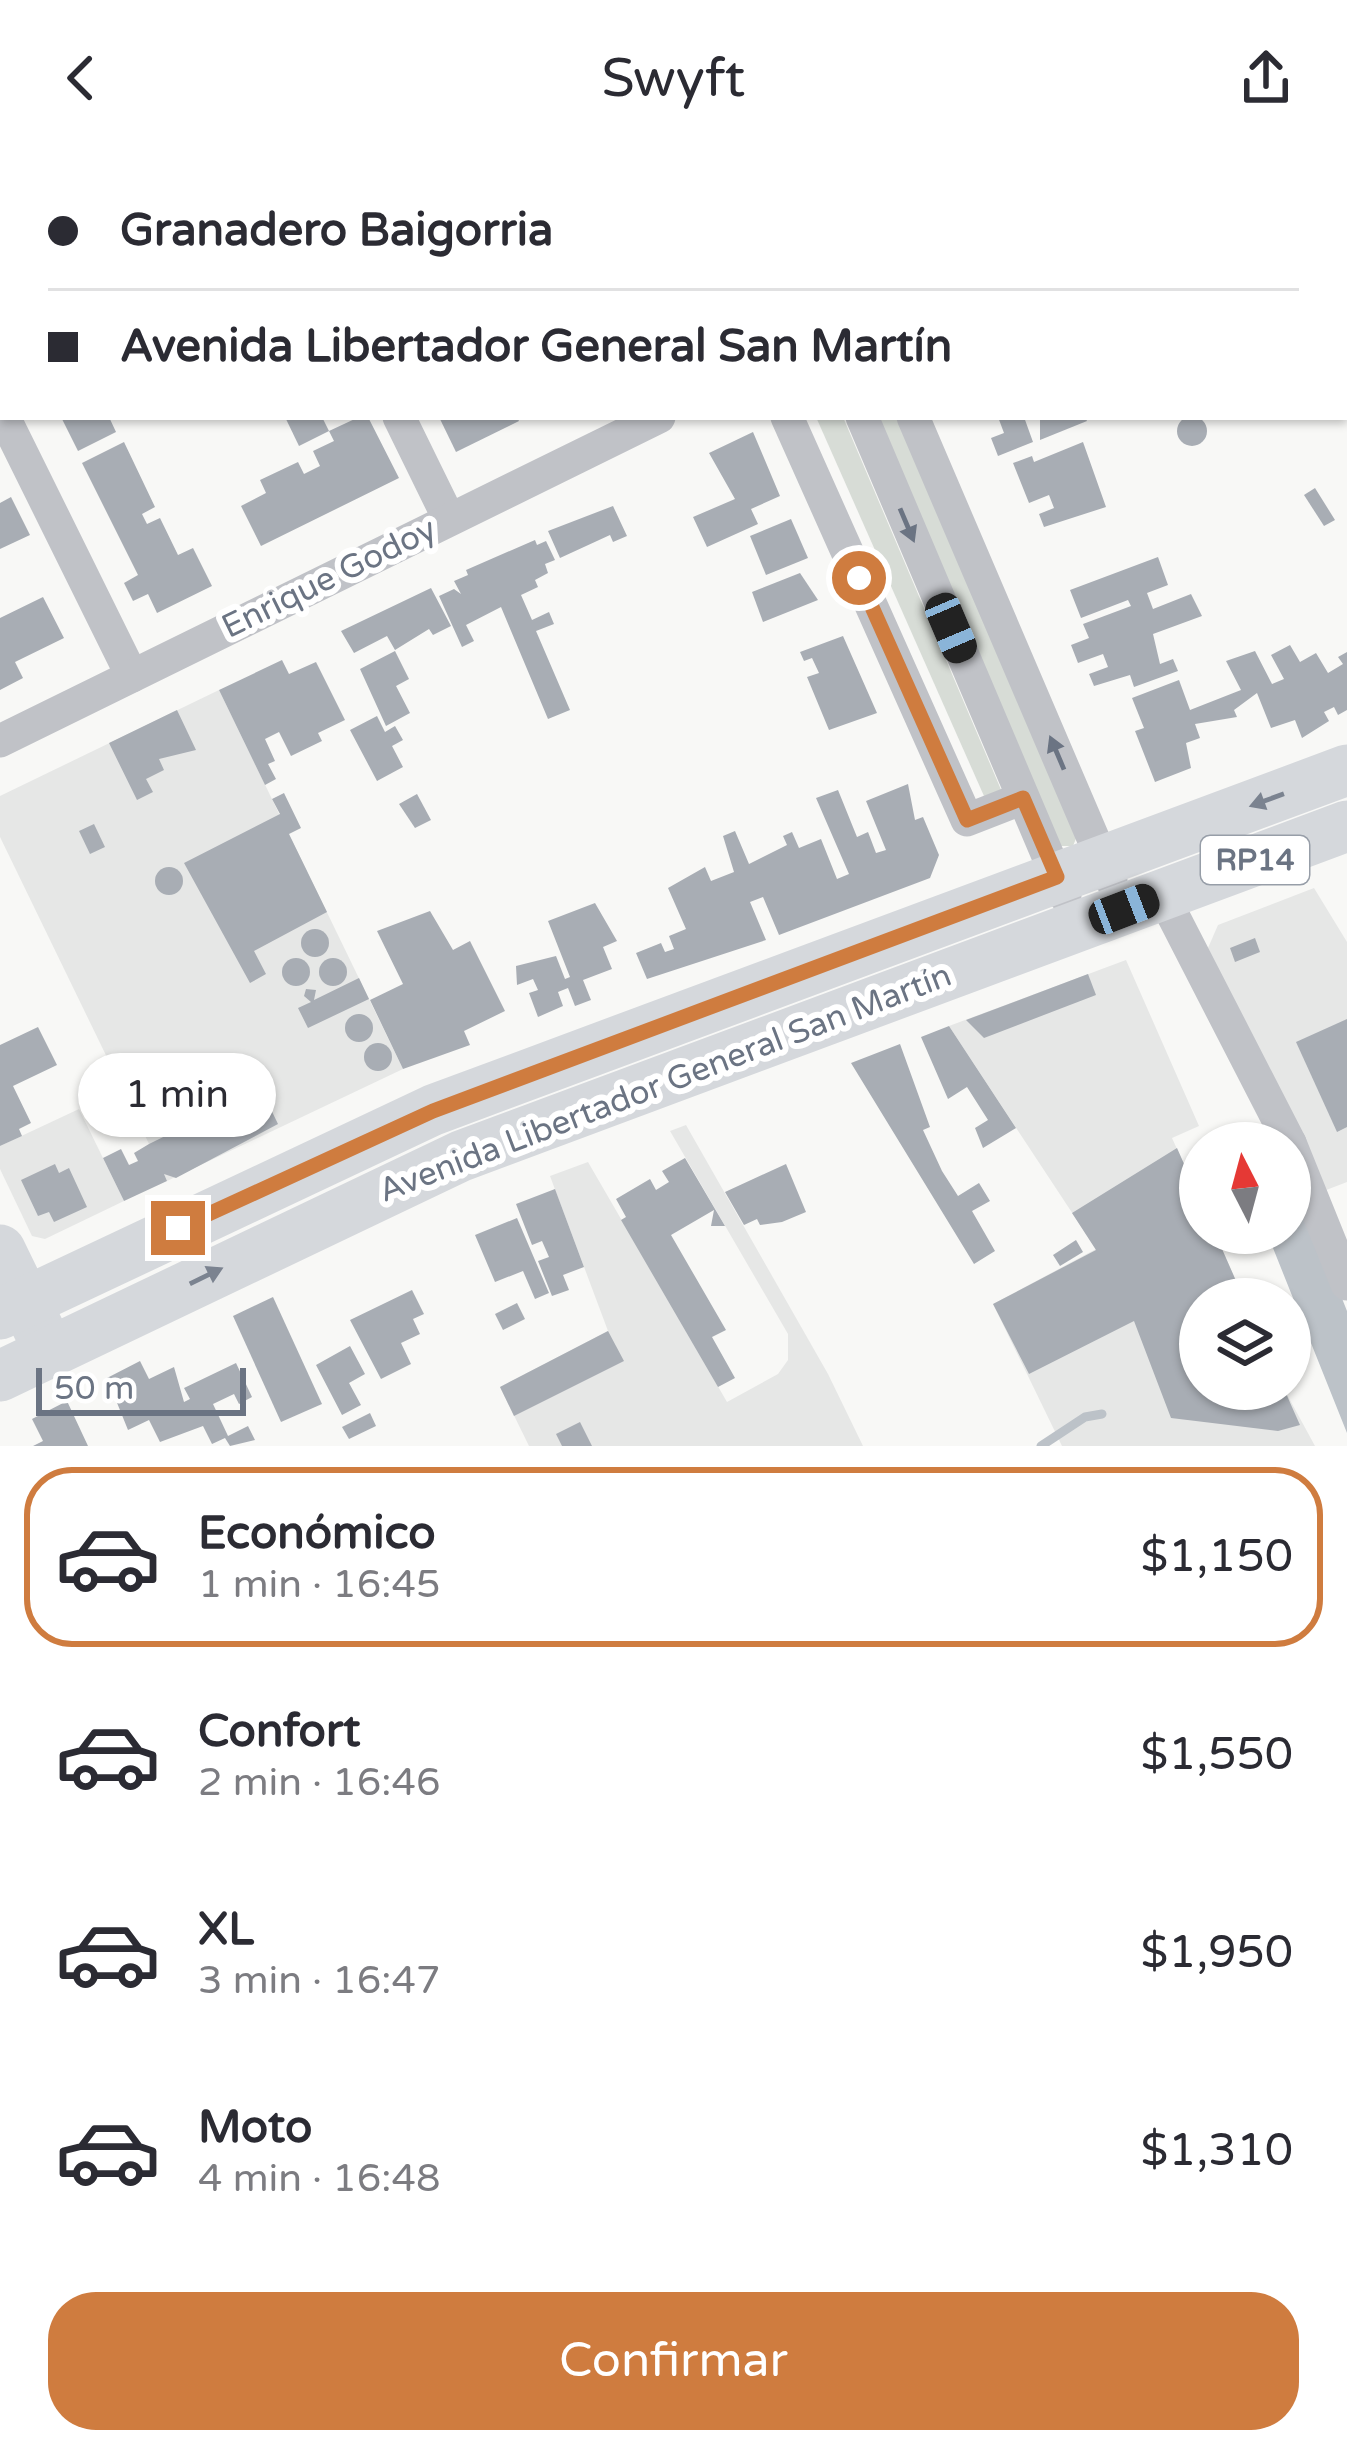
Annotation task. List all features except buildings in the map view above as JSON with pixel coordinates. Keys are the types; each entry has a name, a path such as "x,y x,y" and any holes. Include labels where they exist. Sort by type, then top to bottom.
{"main road":[{"name":"Avenida Libertador General San Martín","path":"13,1308 433,1111 1347,770"},
{"name":"Avenida Libertador General San Martín","path":"15,1363 398,1182 1347,826"},
{"path":"0,1250 13,1308 15,1363"}],"street":[{"path":"5,420 132,676"},
{"path":"400,420 448,520"},
{"name":"Enrique Godoy","path":"0,741 653,420"},
{"path":"788,420 967,820 1023,798"},
{"path":"863,420 1023,798 1080,869 1121,910 1275,1122"},
{"path":"914,420 1080,869 1121,910"},
{"path":"1311,1195 1347,1284"}],"shaded area":[{"path":"817,420 844,420 1002,792 984,796"},
{"path":"875,420 898,420 1077,836 1073,846 1059,846"},
{"path":"219,690 403,1069 167,1181 0,837 0,796"},
{"path":"1314,888 1347,942 1347,1182 1321,1192 1311,1170 1311,1122 1289,1122 1208,948 1218,925"},
{"path":"1126,960 1197,1122 1179,1122 1179,1135 1172,1138 1179,1154 1179,1254 1224,1254 1235,1278 1179,1278 1179,1410 1295,1410 1315,1446 1062,1446 993,1304 1096,1249 949,1026"},
{"path":"79,1109 124,1201 45,1239 32,1236 0,1169 0,1146"},
{"path":"686,1125 828,1374 863,1446 529,1446 500,1387 608,1331 550,1176 588,1162 727,1402 778,1374 788,1360 788,1334 670,1131"},
{"path":"1311,1220 1347,1311 1347,1433 1311,1343 1311,1278 1285,1278 1275,1254 1311,1254"}],"waterway":[{"path":"1041,1446 1085,1417 1102,1414"}],"route":[{"path":"178,1228 433,1111 1057,877 1023,798 967,820 859,578"}]}
